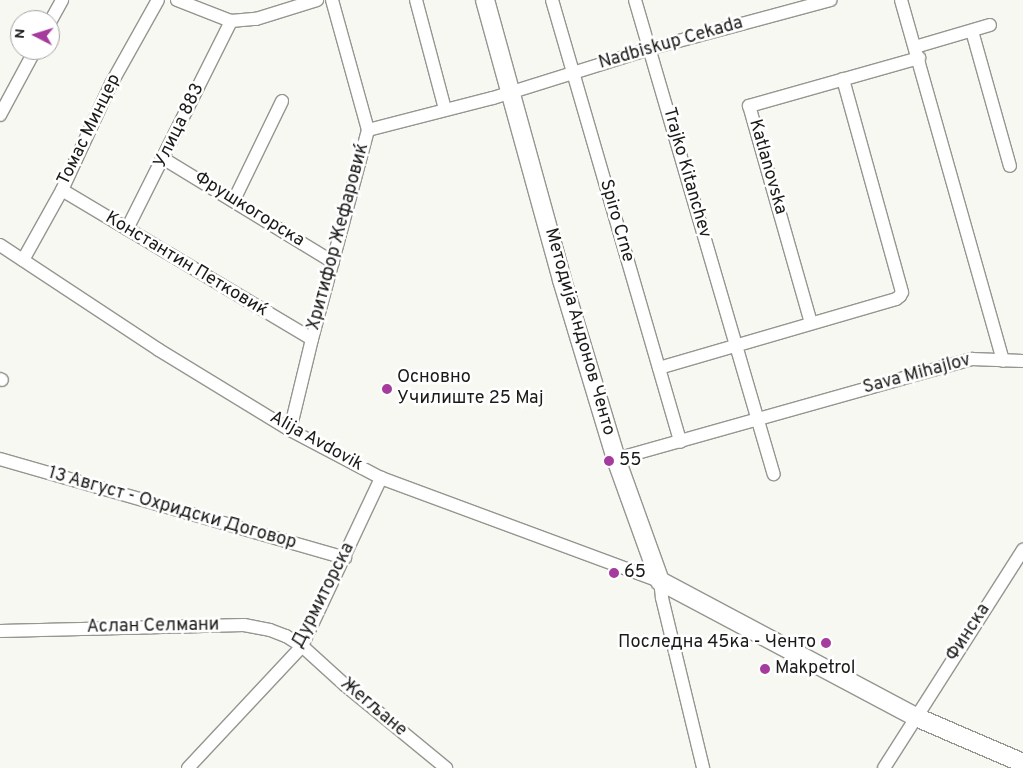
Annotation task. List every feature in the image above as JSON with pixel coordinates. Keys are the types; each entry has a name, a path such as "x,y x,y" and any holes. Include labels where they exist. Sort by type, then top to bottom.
{"main road":[{"name":"Методија Андонов Ченто","path":"485,0 512,92 562,280 616,459 660,581"},
{"path":"660,581 916,716 1023,763"}],"street":[{"name":"Томас Минцер","path":"23,260 62,190 111,84 158,0"},
{"path":"177,0 231,21 256,19 317,0"},
{"path":"332,0 368,130"},
{"path":"416,0 445,109"},
{"name":"Spiro Crne","path":"552,0 680,442"},
{"name":"Trajko Kitanchev","path":"635,0 774,474"},
{"name":"Nadbiskup Cekada","path":"512,92 649,49 817,2 831,0"},
{"path":"901,0 1003,361"},
{"name":"Улица 883","path":"127,230 231,21"},
{"name":"Katlanovska","path":"811,323 749,106 843,79 990,25"},
{"path":"972,31 1010,166"},
{"path":"0,116 30,60"},
{"path":"659,368 896,300 902,292 843,79"},
{"name":"Хритифор Жефаровиќ","path":"290,430 312,339 368,130 512,92"},
{"path":"234,200 282,101"},
{"name":"Фрушкогорска","path":"164,159 333,262"},
{"name":"Константин Петковиќ","path":"62,190 312,339"},
{"name":"Alija Avdovik","path":"0,245 159,350 290,430 381,478 660,581"},
{"name":"Sava Mihajlov","path":"616,459 972,359 1023,361"},
{"name":"13 Август - Охридски Договор","path":"0,459 345,558"},
{"name":"Дурмиторска","path":"188,768 302,646 381,478"},
{"name":"Финска","path":"884,768 1023,550"},
{"path":"660,581 662,598 703,768"},
{"name":"Аслан Селмани","path":"0,631 244,625 270,630 286,636 302,646"},
{"name":"Жегљане","path":"302,646 345,685 446,768"}],"place":[{"name":"Основно Училиште 25 Мај","path":"387,389"},
{"name":"55","path":"609,461"},
{"name":"65","path":"614,573"},
{"name":"Последна 45ка - Ченто","path":"826,643"},
{"name":"Makpetrol","path":"765,669"}]}
